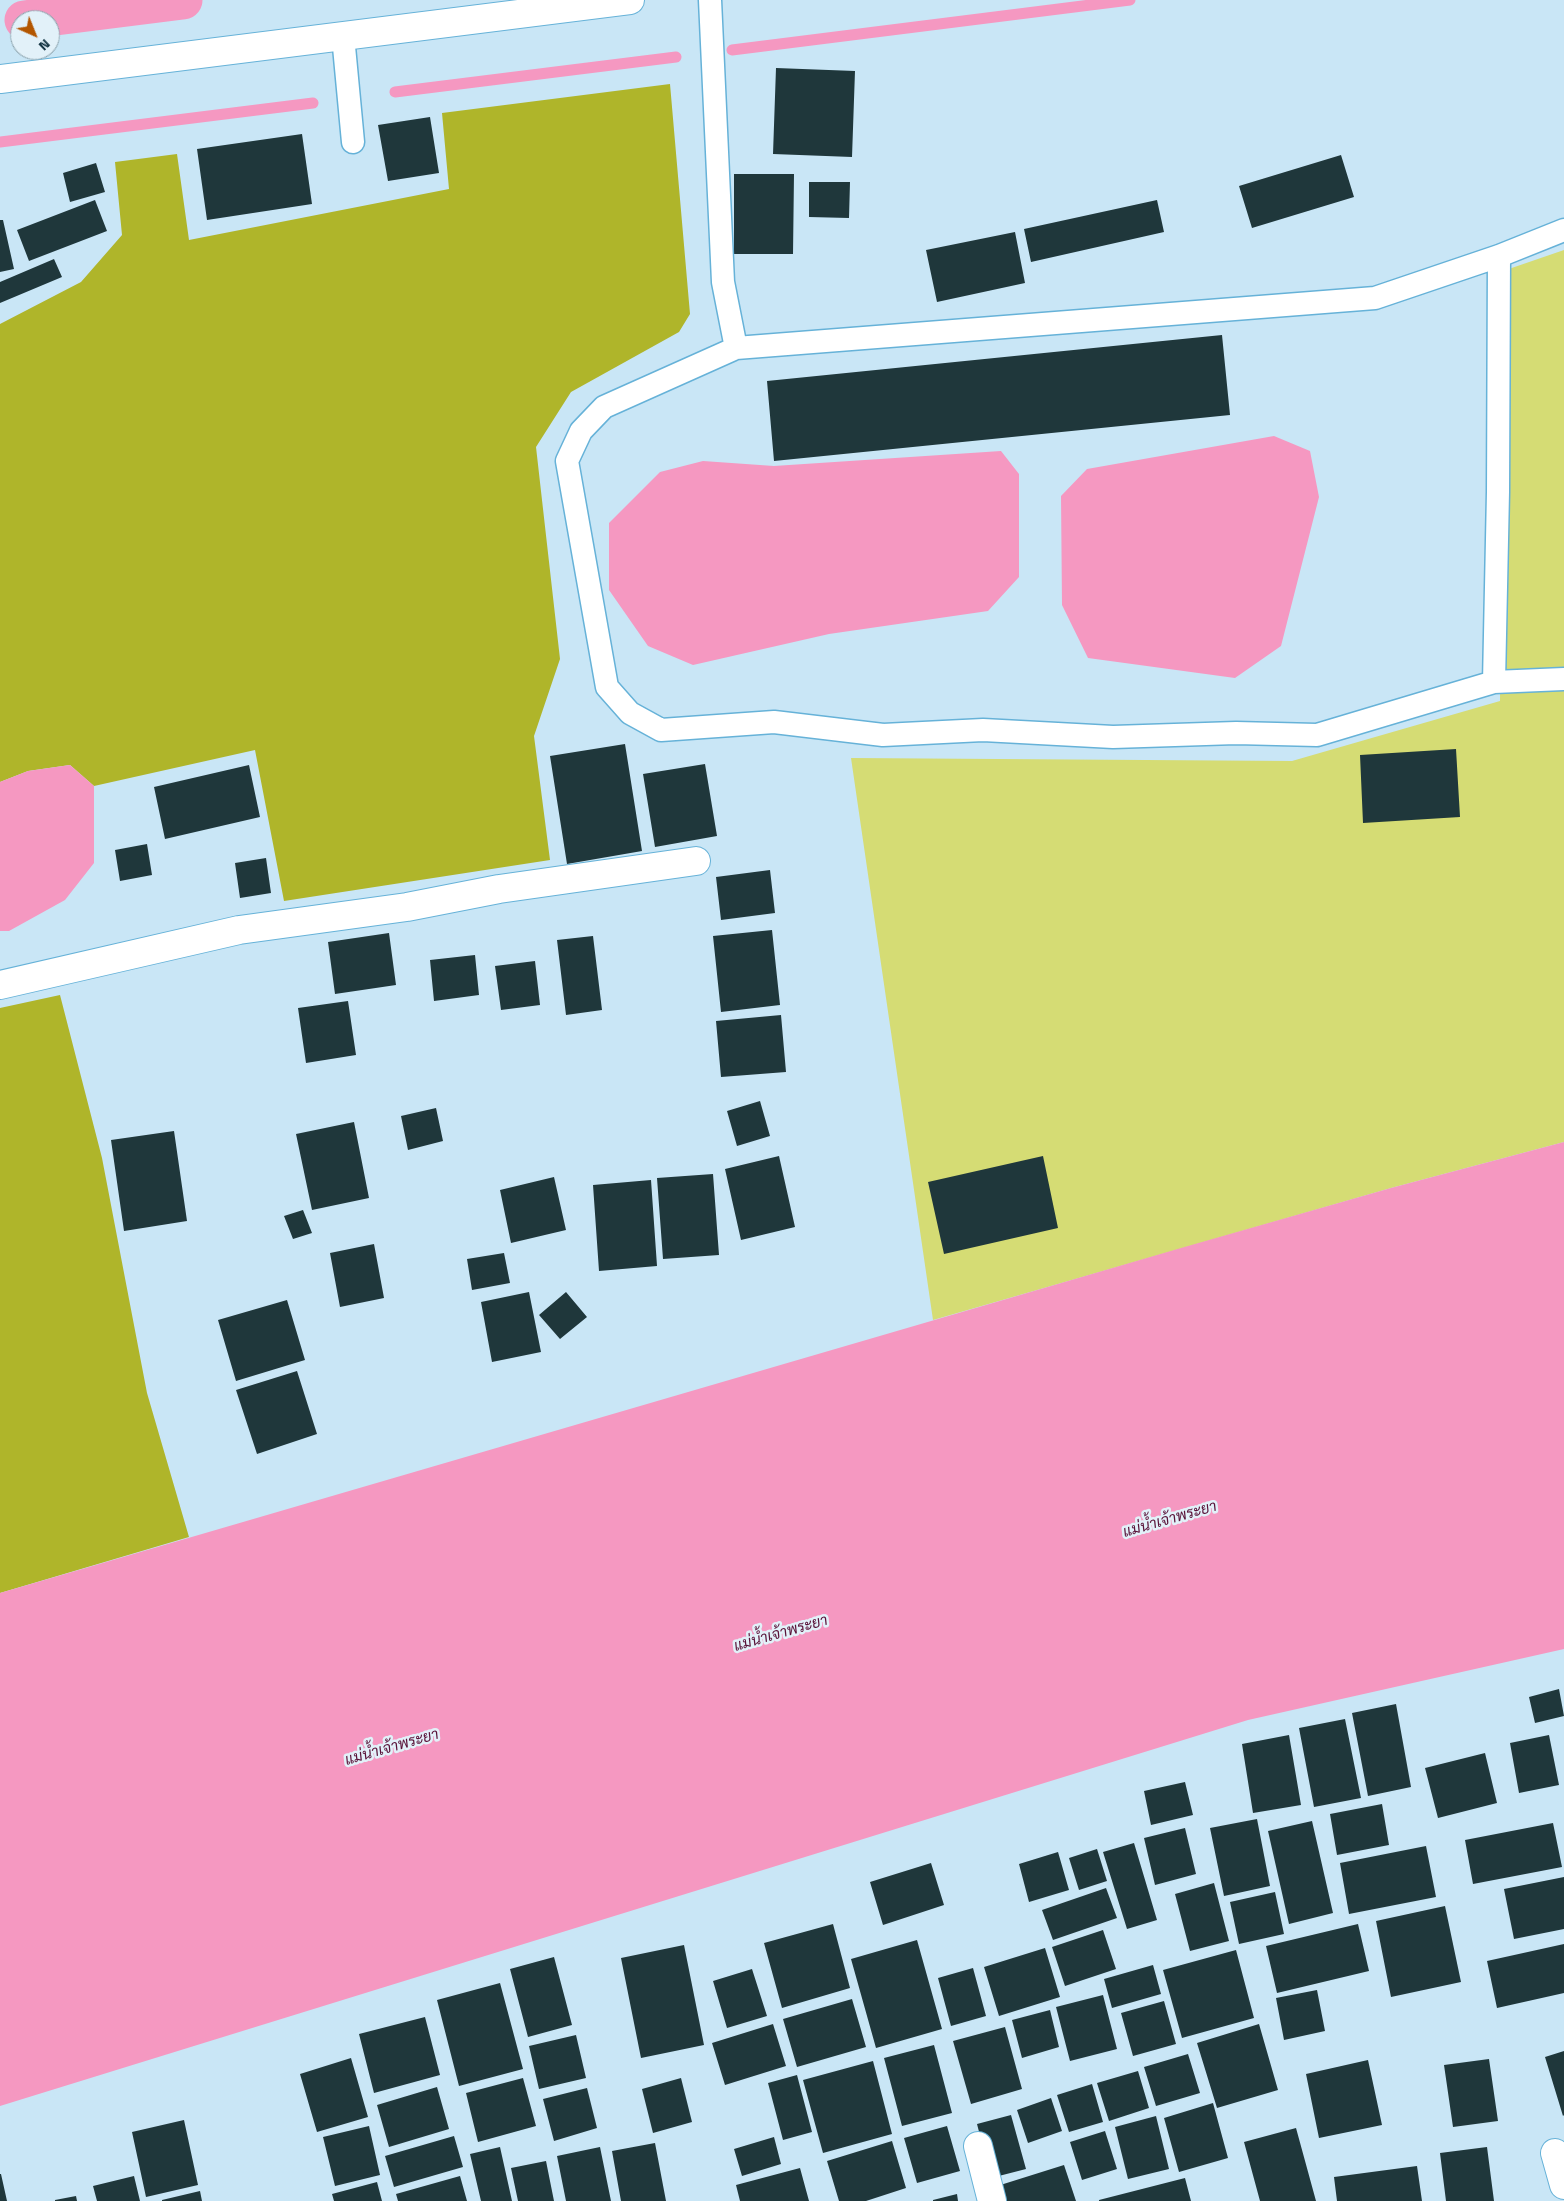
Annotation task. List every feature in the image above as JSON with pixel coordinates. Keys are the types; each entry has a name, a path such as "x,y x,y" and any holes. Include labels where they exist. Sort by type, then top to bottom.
{"street":[{"path":"0,79 630,0"},
{"path":"0,985 239,930 407,907 499,889 696,861"},
{"path":"978,2146 992,2201"},
{"path":"1555,2153 1564,2185"}],"lane":[{"path":"710,0 723,282 736,348"},
{"path":"343,36 353,142"},
{"path":"1564,230 1499,256 1375,298 736,348 604,408 580,431 567,461 607,687 630,713 661,730 774,722 883,735 983,730 1113,738 1236,733 1317,735 1494,682 1564,679"},
{"path":"1494,682 1498,492 1499,256"}],"green space":[{"path":"1564,250 1564,1142 1391,1188 933,1320 851,758 1292,761 1500,701 1503,271"}],"shaded area":[{"path":"670,84 690,314 679,332 571,392 536,447 560,659 534,736 550,860 284,901 255,750 94,786 70,765 28,771 0,782 0,324 81,282 122,235 115,162 177,154 189,240 449,189 442,113"},
{"path":"60,995 102,1158 147,1393 189,1537 0,1593 0,1008"}],"water":[{"path":"1274,436 1310,451 1319,497 1281,646 1235,678 1088,658 1062,605 1061,496 1087,469"},
{"path":"1001,451 1019,474 1019,577 988,611 829,634 693,665 648,646 609,590 609,523 660,472 703,461 774,466"},
{"path":"70,765 94,786 94,863 65,900 9,931 0,931 0,782 28,771"},
{"name":"แม่น้ำเจ้าพระยา","path":"1564,1142 1564,1649 1248,1720 0,2106 0,1593 1181,1248 1391,1188"}],"building":[{"path":"776,68 855,71 852,157 773,154"},
{"path":"430,117 439,173 388,181 378,125"},
{"path":"302,134 312,204 207,220 197,149"},
{"path":"1341,155 1354,197 1252,228 1239,186"},
{"path":"96,163 105,192 70,202 63,173"},
{"path":"734,174 794,174 793,254 734,254"},
{"path":"809,182 850,182 849,218 809,217"},
{"path":"95,200 107,231 29,261 17,230"},
{"path":"1157,200 1164,232 1031,262 1024,229"},
{"path":"0,220 3,220 14,269 0,272"},
{"path":"1015,232 1025,283 937,302 926,250"},
{"path":"54,259 62,277 0,303 0,282"},
{"path":"1222,335 1230,415 774,461 767,381"},
{"path":"625,744 642,851 567,864 550,756"},
{"path":"1456,749 1460,817 1363,823 1360,755"},
{"path":"705,764 717,836 655,847 643,774"},
{"path":"249,765 260,817 165,839 154,787"},
{"path":"147,844 152,875 120,881 115,850"},
{"path":"266,858 271,893 240,898 235,863"},
{"path":"770,870 775,913 721,920 716,877"},
{"path":"772,930 780,1005 721,1012 713,936"},
{"path":"389,933 396,985 335,994 328,942"},
{"path":"593,936 602,1010 566,1015 557,940"},
{"path":"475,955 479,995 434,1001 430,960"},
{"path":"535,961 540,1005 501,1010 495,966"},
{"path":"348,1001 356,1055 306,1063 298,1008"},
{"path":"781,1015 786,1072 721,1077 716,1021"},
{"path":"760,1101 770,1136 737,1146 727,1111"},
{"path":"436,1108 443,1141 408,1150 401,1116"},
{"path":"354,1122 369,1198 312,1210 296,1134"},
{"path":"174,1131 187,1221 124,1231 111,1140"},
{"path":"779,1156 795,1227 741,1240 725,1169"},
{"path":"1043,1156 1058,1228 944,1254 928,1182"},
{"path":"713,1174 719,1255 663,1259 657,1178"},
{"path":"554,1177 566,1230 511,1243 500,1190"},
{"path":"651,1180 657,1266 599,1271 593,1185"},
{"path":"303,1210 312,1233 293,1239 284,1216"},
{"path":"374,1244 384,1298 340,1307 330,1253"},
{"path":"504,1253 510,1283 472,1290 467,1259"},
{"path":"529,1292 541,1352 492,1362 481,1302"},
{"path":"566,1292 587,1317 560,1339 539,1315"},
{"path":"287,1300 305,1360 236,1381 218,1320"},
{"path":"297,1371 317,1434 257,1454 236,1390"},
{"path":"1559,1689 1564,1716 1535,1723 1529,1697"},
{"path":"1396,1704 1411,1787 1368,1796 1352,1713"},
{"path":"1345,1719 1361,1798 1314,1807 1299,1728"},
{"path":"1289,1735 1301,1805 1253,1813 1242,1744"},
{"path":"1549,1735 1559,1785 1519,1793 1510,1743"},
{"path":"1485,1753 1497,1803 1438,1818 1425,1768"},
{"path":"1185,1782 1193,1815 1151,1825 1144,1791"},
{"path":"1382,1804 1389,1845 1337,1855 1330,1814"},
{"path":"1257,1819 1270,1886 1224,1896 1210,1828"},
{"path":"1312,1821 1333,1913 1289,1924 1268,1831"},
{"path":"1553,1823 1562,1867 1473,1884 1465,1840"},
{"path":"1185,1828 1196,1874 1155,1885 1144,1838"},
{"path":"1134,1843 1157,1920 1127,1929 1103,1852"},
{"path":"1426,1846 1436,1897 1349,1914 1340,1863"},
{"path":"1097,1849 1107,1881 1079,1890 1069,1858"},
{"path":"1058,1852 1069,1890 1029,1902 1019,1864"},
{"path":"931,1863 944,1905 883,1925 870,1882"},
{"path":"1564,1877 1564,1929 1514,1939 1504,1889"},
{"path":"1214,1883 1229,1941 1190,1951 1175,1894"},
{"path":"1106,1888 1117,1918 1053,1940 1042,1910"},
{"path":"1275,1892 1284,1934 1239,1944 1230,1902"},
{"path":"1445,1906 1461,1982 1391,1997 1376,1921"},
{"path":"833,1924 850,1988 782,2008 764,1943"},
{"path":"1358,1924 1369,1971 1277,1993 1266,1946"},
{"path":"1103,1930 1116,1969 1065,1986 1052,1947"},
{"path":"917,1940 942,2029 876,2048 851,1959"},
{"path":"1564,1944 1564,1993 1497,2008 1487,1961"},
{"path":"684,1945 704,2045 641,2058 621,1958"},
{"path":"1045,1948 1060,1997 999,2016 984,1967"},
{"path":"1236,1950 1254,2018 1182,2038 1163,1970"},
{"path":"554,1957 572,2025 528,2037 510,1969"},
{"path":"1153,1965 1161,1994 1112,2008 1104,1979"},
{"path":"973,1968 986,2016 951,2026 938,1978"},
{"path":"752,1969 767,2016 727,2028 713,1981"},
{"path":"500,1983 523,2069 459,2086 437,2000"},
{"path":"1317,1990 1325,2031 1284,2040 1276,1998"},
{"path":"1103,1995 1117,2049 1070,2061 1056,2007"},
{"path":"852,1999 866,2047 797,2067 783,2019"},
{"path":"1164,2001 1176,2044 1133,2056 1121,2013"},
{"path":"1050,2010 1059,2047 1022,2058 1012,2020"},
{"path":"425,2017 440,2075 374,2093 359,2034"},
{"path":"773,2024 786,2066 725,2085 712,2043"},
{"path":"1259,2024 1278,2090 1217,2108 1197,2043"},
{"path":"1005,2027 1022,2089 971,2104 953,2041"},
{"path":"576,2035 586,2078 539,2089 529,2046"},
{"path":"934,2045 952,2113 902,2126 884,2058"},
{"path":"1564,2051 1564,2115 1563,2116 1545,2057"},
{"path":"1188,2054 1200,2093 1156,2106 1144,2067"},
{"path":"351,2058 368,2117 317,2132 300,2074"},
{"path":"1489,2059 1498,2121 1453,2127 1444,2065"},
{"path":"1368,2060 1382,2125 1319,2138 1306,2074"},
{"path":"873,2061 892,2134 823,2153 803,2080"},
{"path":"1138,2071 1149,2108 1109,2121 1097,2083"},
{"path":"797,2075 812,2132 783,2140 768,2083"},
{"path":"523,2078 536,2126 478,2142 466,2093"},
{"path":"681,2078 692,2122 653,2133 642,2089"},
{"path":"1092,2084 1103,2122 1069,2132 1057,2095"},
{"path":"437,2087 449,2129 389,2147 377,2105"},
{"path":"587,2088 597,2128 554,2141 543,2099"},
{"path":"1051,2098 1062,2131 1028,2143 1017,2110"},
{"path":"1213,2103 1228,2158 1179,2172 1164,2118"},
{"path":"1011,2115 1026,2169 991,2178 977,2124"},
{"path":"1156,2116 1169,2169 1128,2179 1115,2127"},
{"path":"184,2120 198,2185 146,2197 132,2132"},
{"path":"369,2126 380,2175 335,2186 323,2137"},
{"path":"947,2126 960,2171 917,2183 904,2138"},
{"path":"1296,2128 1316,2201 1260,2201 1244,2142"},
{"path":"1105,2131 1117,2169 1082,2180 1070,2142"},
{"path":"454,2136 463,2167 394,2187 385,2156"},
{"path":"774,2137 781,2164 742,2176 734,2149"},
{"path":"892,2141 906,2188 866,2201 839,2201 827,2161"},
{"path":"655,2143 666,2201 621,2201 612,2151"},
{"path":"500,2147 512,2201 481,2201 470,2154"},
{"path":"600,2147 611,2201 566,2201 557,2156"},
{"path":"1487,2147 1494,2201 1446,2201 1440,2153"},
{"path":"546,2161 554,2201 518,2201 511,2168"},
{"path":"1064,2165 1076,2201 999,2201 994,2187"},
{"path":"1417,2166 1422,2201 1337,2201 1334,2177"},
{"path":"800,2168 809,2201 740,2201 736,2185"},
{"path":"1,2174 7,2201 0,2201"},
{"path":"134,2176 140,2201 97,2201 93,2186"},
{"path":"460,2176 467,2201 398,2201 396,2194"},
{"path":"1185,2178 1191,2201 1099,2201 1099,2200"},
{"path":"377,2182 382,2201 334,2201 332,2194"},
{"path":"200,2191 202,2201 162,2201 162,2200"},
{"path":"957,2194 958,2201 933,2201 933,2200"},
{"path":"76,2196 77,2201 55,2201 55,2200"}],"waterway":[{"path":"60,15 183,0"},
{"path":"732,50 1130,0"},
{"path":"395,92 676,57"},
{"path":"0,142 313,103"}]}
